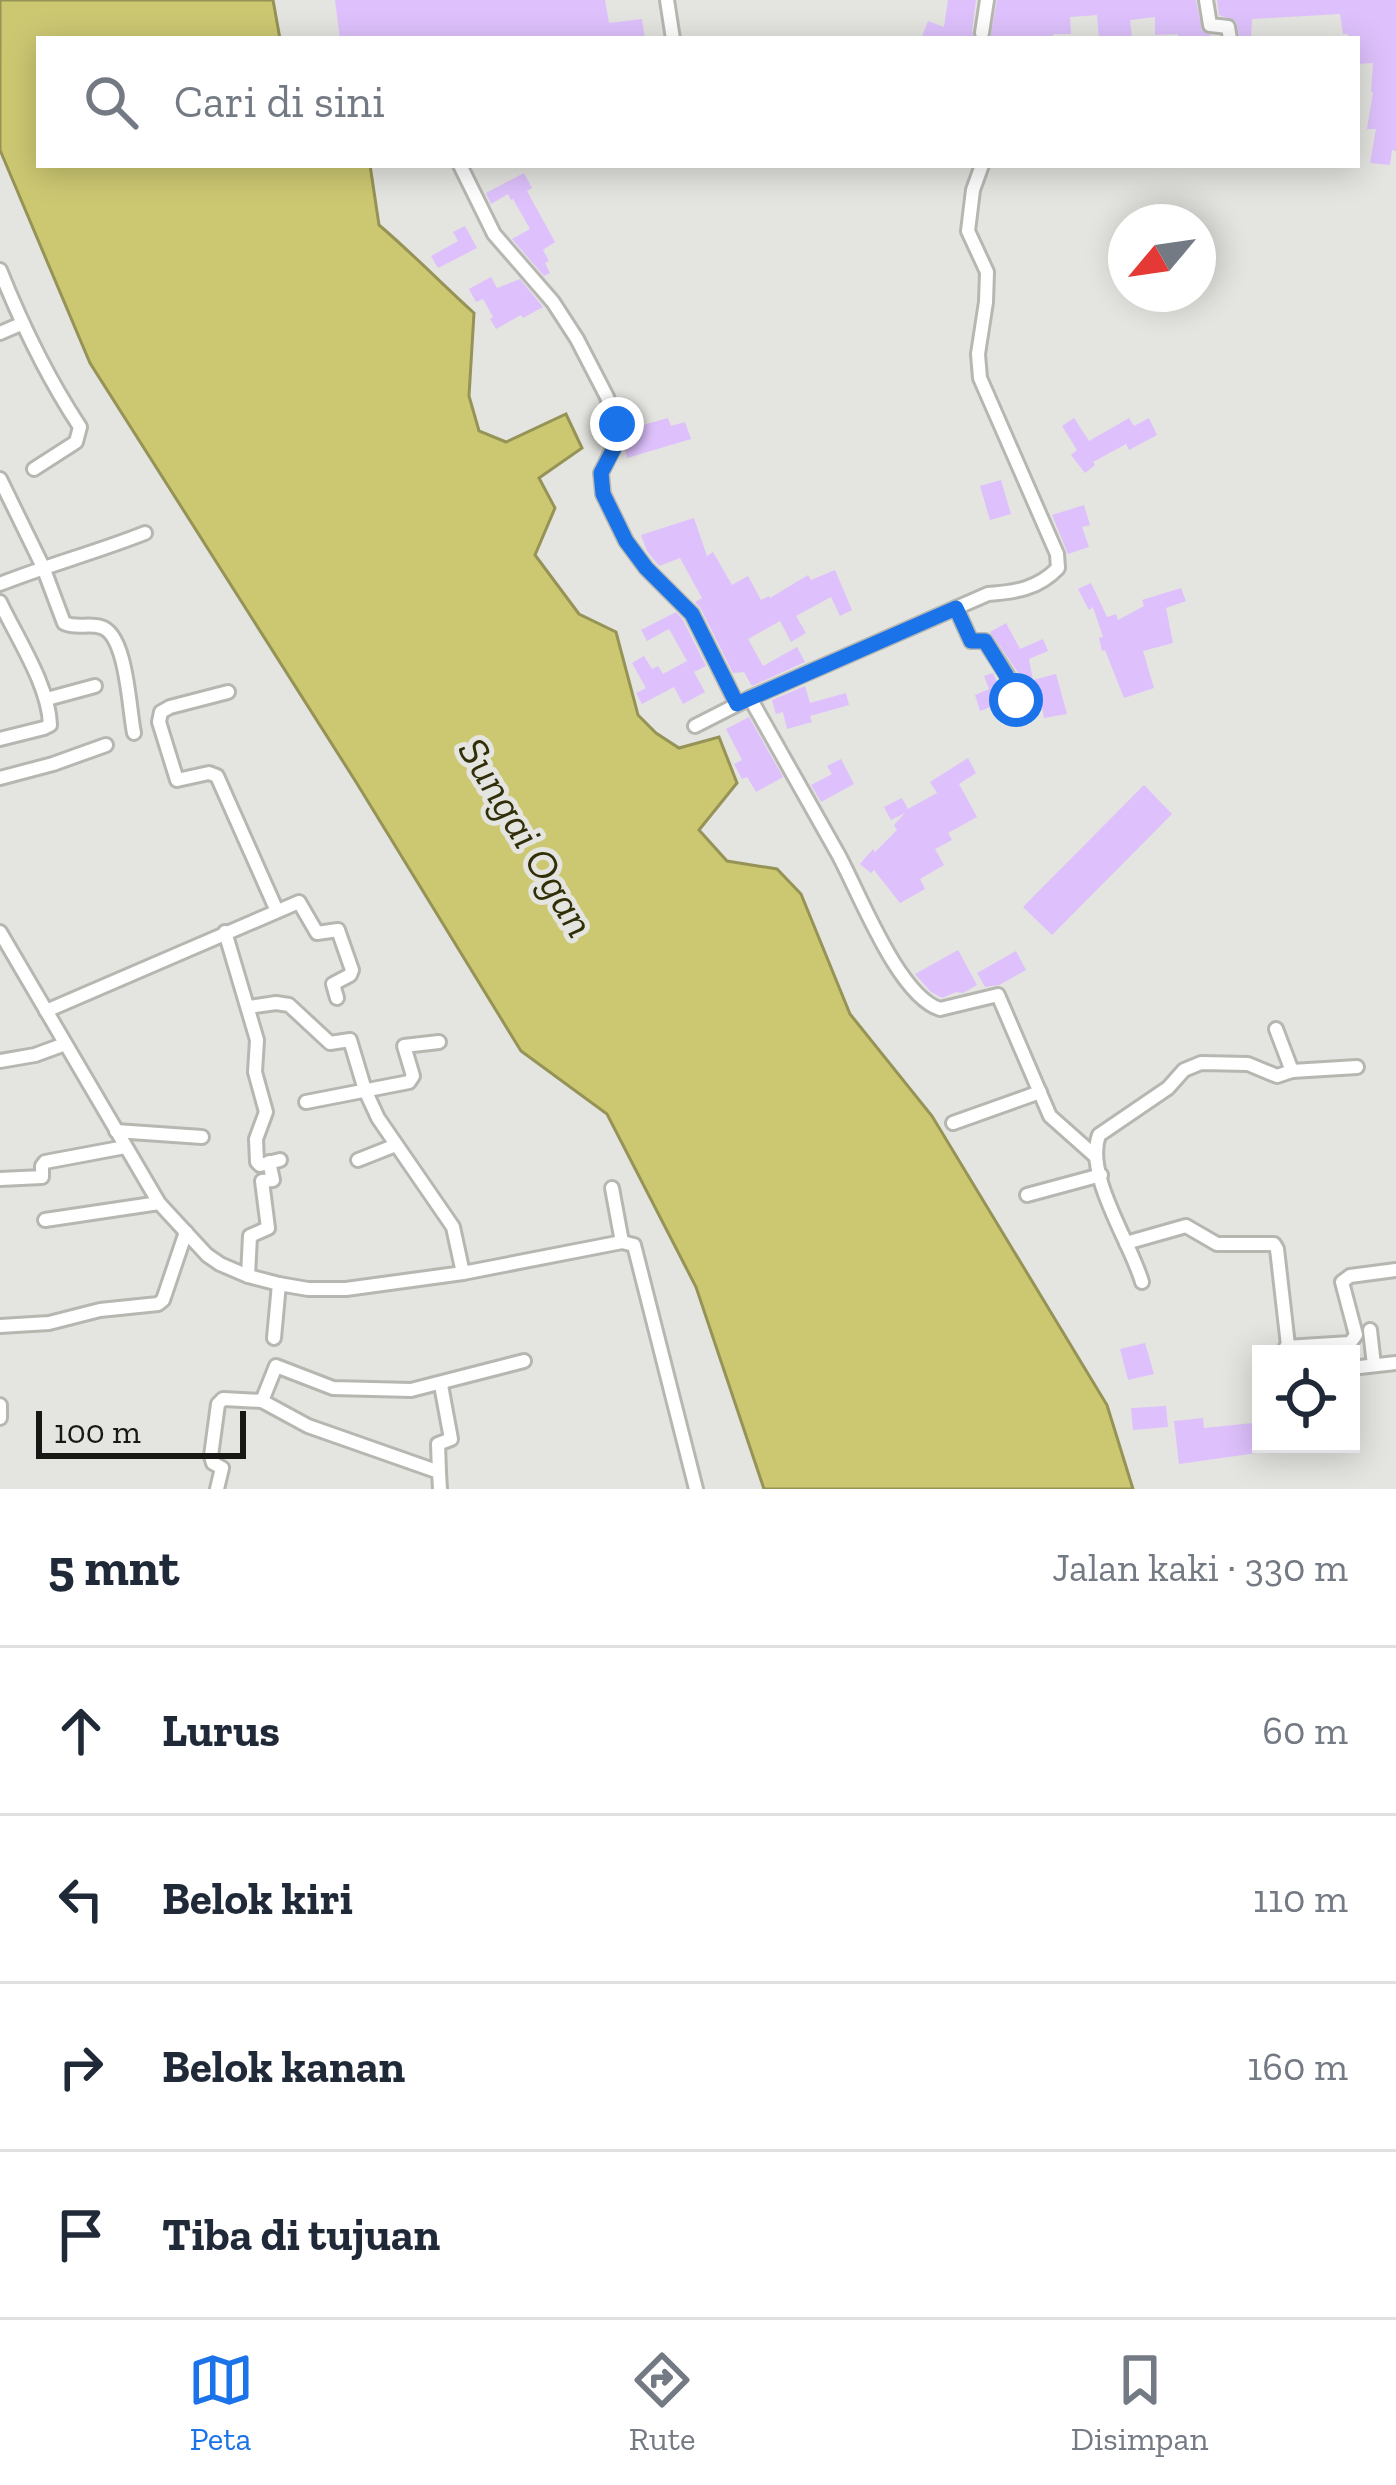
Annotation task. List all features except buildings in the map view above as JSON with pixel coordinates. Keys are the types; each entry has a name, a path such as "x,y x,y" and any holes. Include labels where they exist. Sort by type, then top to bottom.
{"street":[{"path":"667,0 673,36"},
{"path":"982,33 988,0"},
{"path":"1206,0 1210,25 1228,27 1230,36"},
{"path":"461,168 494,234 553,302 577,339 618,428 601,473 603,494 636,555 692,614 840,858 882,943 924,1002 940,1009 998,995 1050,1116 1096,1156"},
{"path":"695,726 988,594 1033,587 1059,566 980,378 987,272 968,231 981,168"},
{"path":"0,270 21,324 80,427 76,442 34,470"},
{"path":"0,333 21,324"},
{"path":"0,479 64,623 101,626 111,634 123,662 134,733"},
{"path":"0,584 145,533"},
{"path":"0,602 47,699 50,725 0,739"},
{"path":"956,608 971,641 985,641 1016,700"},
{"path":"47,699 95,686"},
{"path":"228,692 170,707 161,712 159,722 177,780 209,773 217,776 277,911"},
{"path":"0,778 106,745"},
{"path":"46,1011 299,902 317,933 338,930 352,973 333,984 337,998"},
{"path":"0,932 159,1203 207,1255 248,1276 308,1289 346,1289 631,1243 696,1489"},
{"path":"225,932 257,1040 255,1072 266,1112 256,1139 257,1162 275,1161 280,1179 262,1181 269,1224 266,1232 250,1236 248,1276"},
{"path":"248,1007 284,1003 330,1043 348,1039 378,1118 453,1227 463,1273"},
{"path":"1276,1029 1292,1071"},
{"path":"306,1102 409,1082 413,1076 404,1046 439,1042"},
{"path":"0,1061 65,1044"},
{"path":"1142,1282 1101,1175 1096,1156 1099,1135 1168,1088 1184,1070 1201,1063 1248,1064 1277,1076 1357,1067"},
{"path":"952,1123 1040,1092"},
{"path":"116,1131 202,1137"},
{"path":"358,1160 396,1145"},
{"path":"0,1179 43,1177 45,1162 125,1147"},
{"path":"1027,1196 1101,1175"},
{"path":"612,1188 622,1242"},
{"path":"45,1220 159,1203"},
{"path":"1126,1243 1186,1226 1217,1244 1274,1244 1287,1345"},
{"path":"0,1327 158,1304 186,1232"},
{"path":"1329,1345 1350,1342 1356,1335 1342,1282 1350,1276 1396,1270"},
{"path":"274,1338 279,1284"},
{"path":"1370,1330 1374,1365"},
{"path":"262,1401 279,1366 333,1388 412,1390 524,1361"},
{"path":"1360,1367 1396,1363"},
{"path":"440,1489 438,1444 451,1439 441,1385"},
{"path":"217,1489 222,1468 211,1456 218,1404 224,1399 262,1401 308,1426 440,1472"},
{"path":"0,1405 0,1418"}],"water":[{"name":"Sungai Ogan","path":"0,0 273,0 279,36 36,36 36,168 370,168 379,225 474,313 469,396 479,431 506,442 566,414 582,448 539,478 555,508 535,555 579,614 616,632 638,715 656,733 679,748 719,737 737,783 699,830 727,861 777,869 801,894 850,1014 932,1116 1107,1405 1133,1489 764,1489 696,1287 607,1114 521,1051 90,363 0,150"}],"route":[{"path":"617,424 620,437 601,473 603,494 626,541 646,568 692,614 737,704 956,608 971,641 985,641 1016,700"}]}
